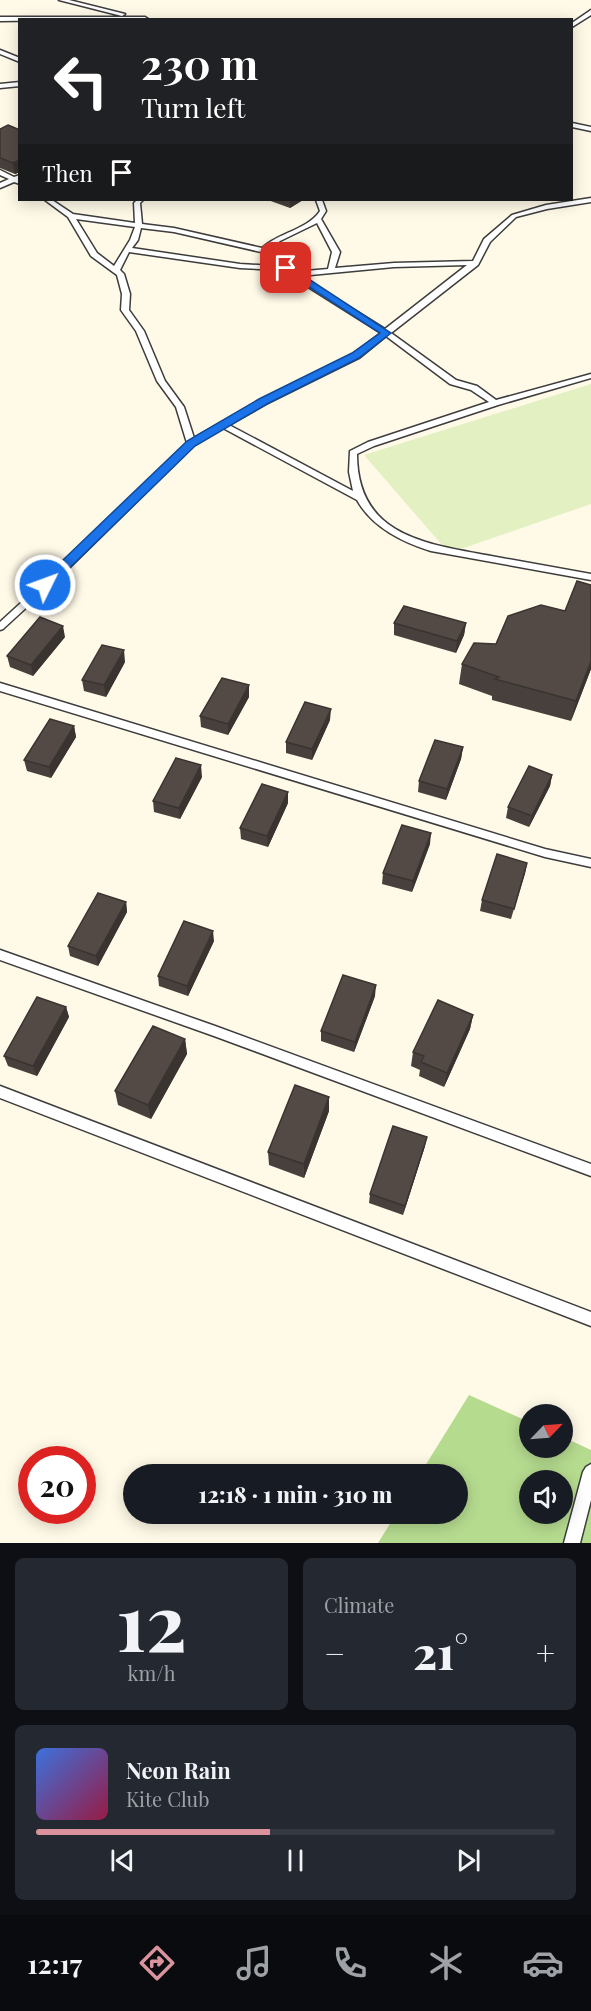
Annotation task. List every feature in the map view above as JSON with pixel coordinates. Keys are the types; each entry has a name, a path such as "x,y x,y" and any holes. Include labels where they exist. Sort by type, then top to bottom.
{"lane":[{"path":"63,0 141,18"},
{"path":"573,24 591,12"},
{"path":"0,19 18,19"},
{"path":"0,52 18,59"},
{"path":"0,86 18,84"},
{"path":"573,124 591,129"},
{"path":"0,172 18,179"},
{"path":"0,186 18,179"},
{"path":"0,627 62,570 191,443 263,402 356,356 475,263 487,241 514,216 546,207 591,200"},
{"path":"49,201 71,216 94,255 116,270 123,280 126,294 125,310 140,332 161,381 180,407 191,443"},
{"path":"116,270 136,240 140,224 137,203 139,201"},
{"path":"263,250 274,240 318,219 323,211 319,201"},
{"path":"71,216 140,224 263,250 274,262 386,333 453,382 474,388 495,403"},
{"path":"318,219 337,255 331,272"},
{"path":"128,250 240,266 286,268"},
{"path":"294,274 394,265 475,263"},
{"path":"591,376 495,403 371,444 354,453 351,472 358,497 373,516 412,542 442,550 591,577"},
{"path":"223,425 358,497"},
{"path":"0,687 545,854 591,863"},
{"path":"0,955 215,1031 591,1170"},
{"path":"0,1092 591,1318"},
{"path":"572,1543 591,1472"}],"green space":[{"path":"591,384 591,504 449,553 364,455"},
{"path":"469,1395 519,1418 519,1458 573,1458 573,1442 591,1450 591,1543 378,1543 390,1524 468,1524 468,1464 426,1464"}],"building":[{"path":"8,125 18,129 18,161 13,163 0,158 0,129"},
{"path":"577,581 591,585 591,661 576,701 495,679 499,677 462,664 474,643 496,644 508,616 541,605 565,611"},
{"path":"404,606 466,623 457,641 394,623"},
{"path":"40,617 63,626 31,665 7,656"},
{"path":"102,645 124,650 104,685 82,680"},
{"path":"222,678 249,685 228,724 200,716"},
{"path":"305,702 331,709 312,749 286,742"},
{"path":"50,719 74,726 49,767 24,760"},
{"path":"435,740 463,747 447,789 419,781"},
{"path":"176,758 201,765 179,808 153,801"},
{"path":"529,766 552,775 532,816 508,807"},
{"path":"262,784 288,792 267,836 240,828"},
{"path":"402,825 431,833 413,881 383,873"},
{"path":"497,854 527,863 514,909 482,900"},
{"path":"98,893 126,902 96,956 68,946"},
{"path":"184,921 213,931 187,986 158,976"},
{"path":"343,975 376,985 355,1042 321,1031"},
{"path":"37,997 66,1007 33,1066 4,1056"},
{"path":"438,1000 473,1015 447,1073 421,1062 424,1056 413,1052"},
{"path":"153,1026 185,1039 148,1105 115,1091"},
{"path":"295,1085 329,1097 304,1164 268,1152"},
{"path":"393,1126 427,1137 405,1206 370,1194"}],"route":[{"path":"45,585 191,443 263,402 356,356 386,333 286,268"}]}
